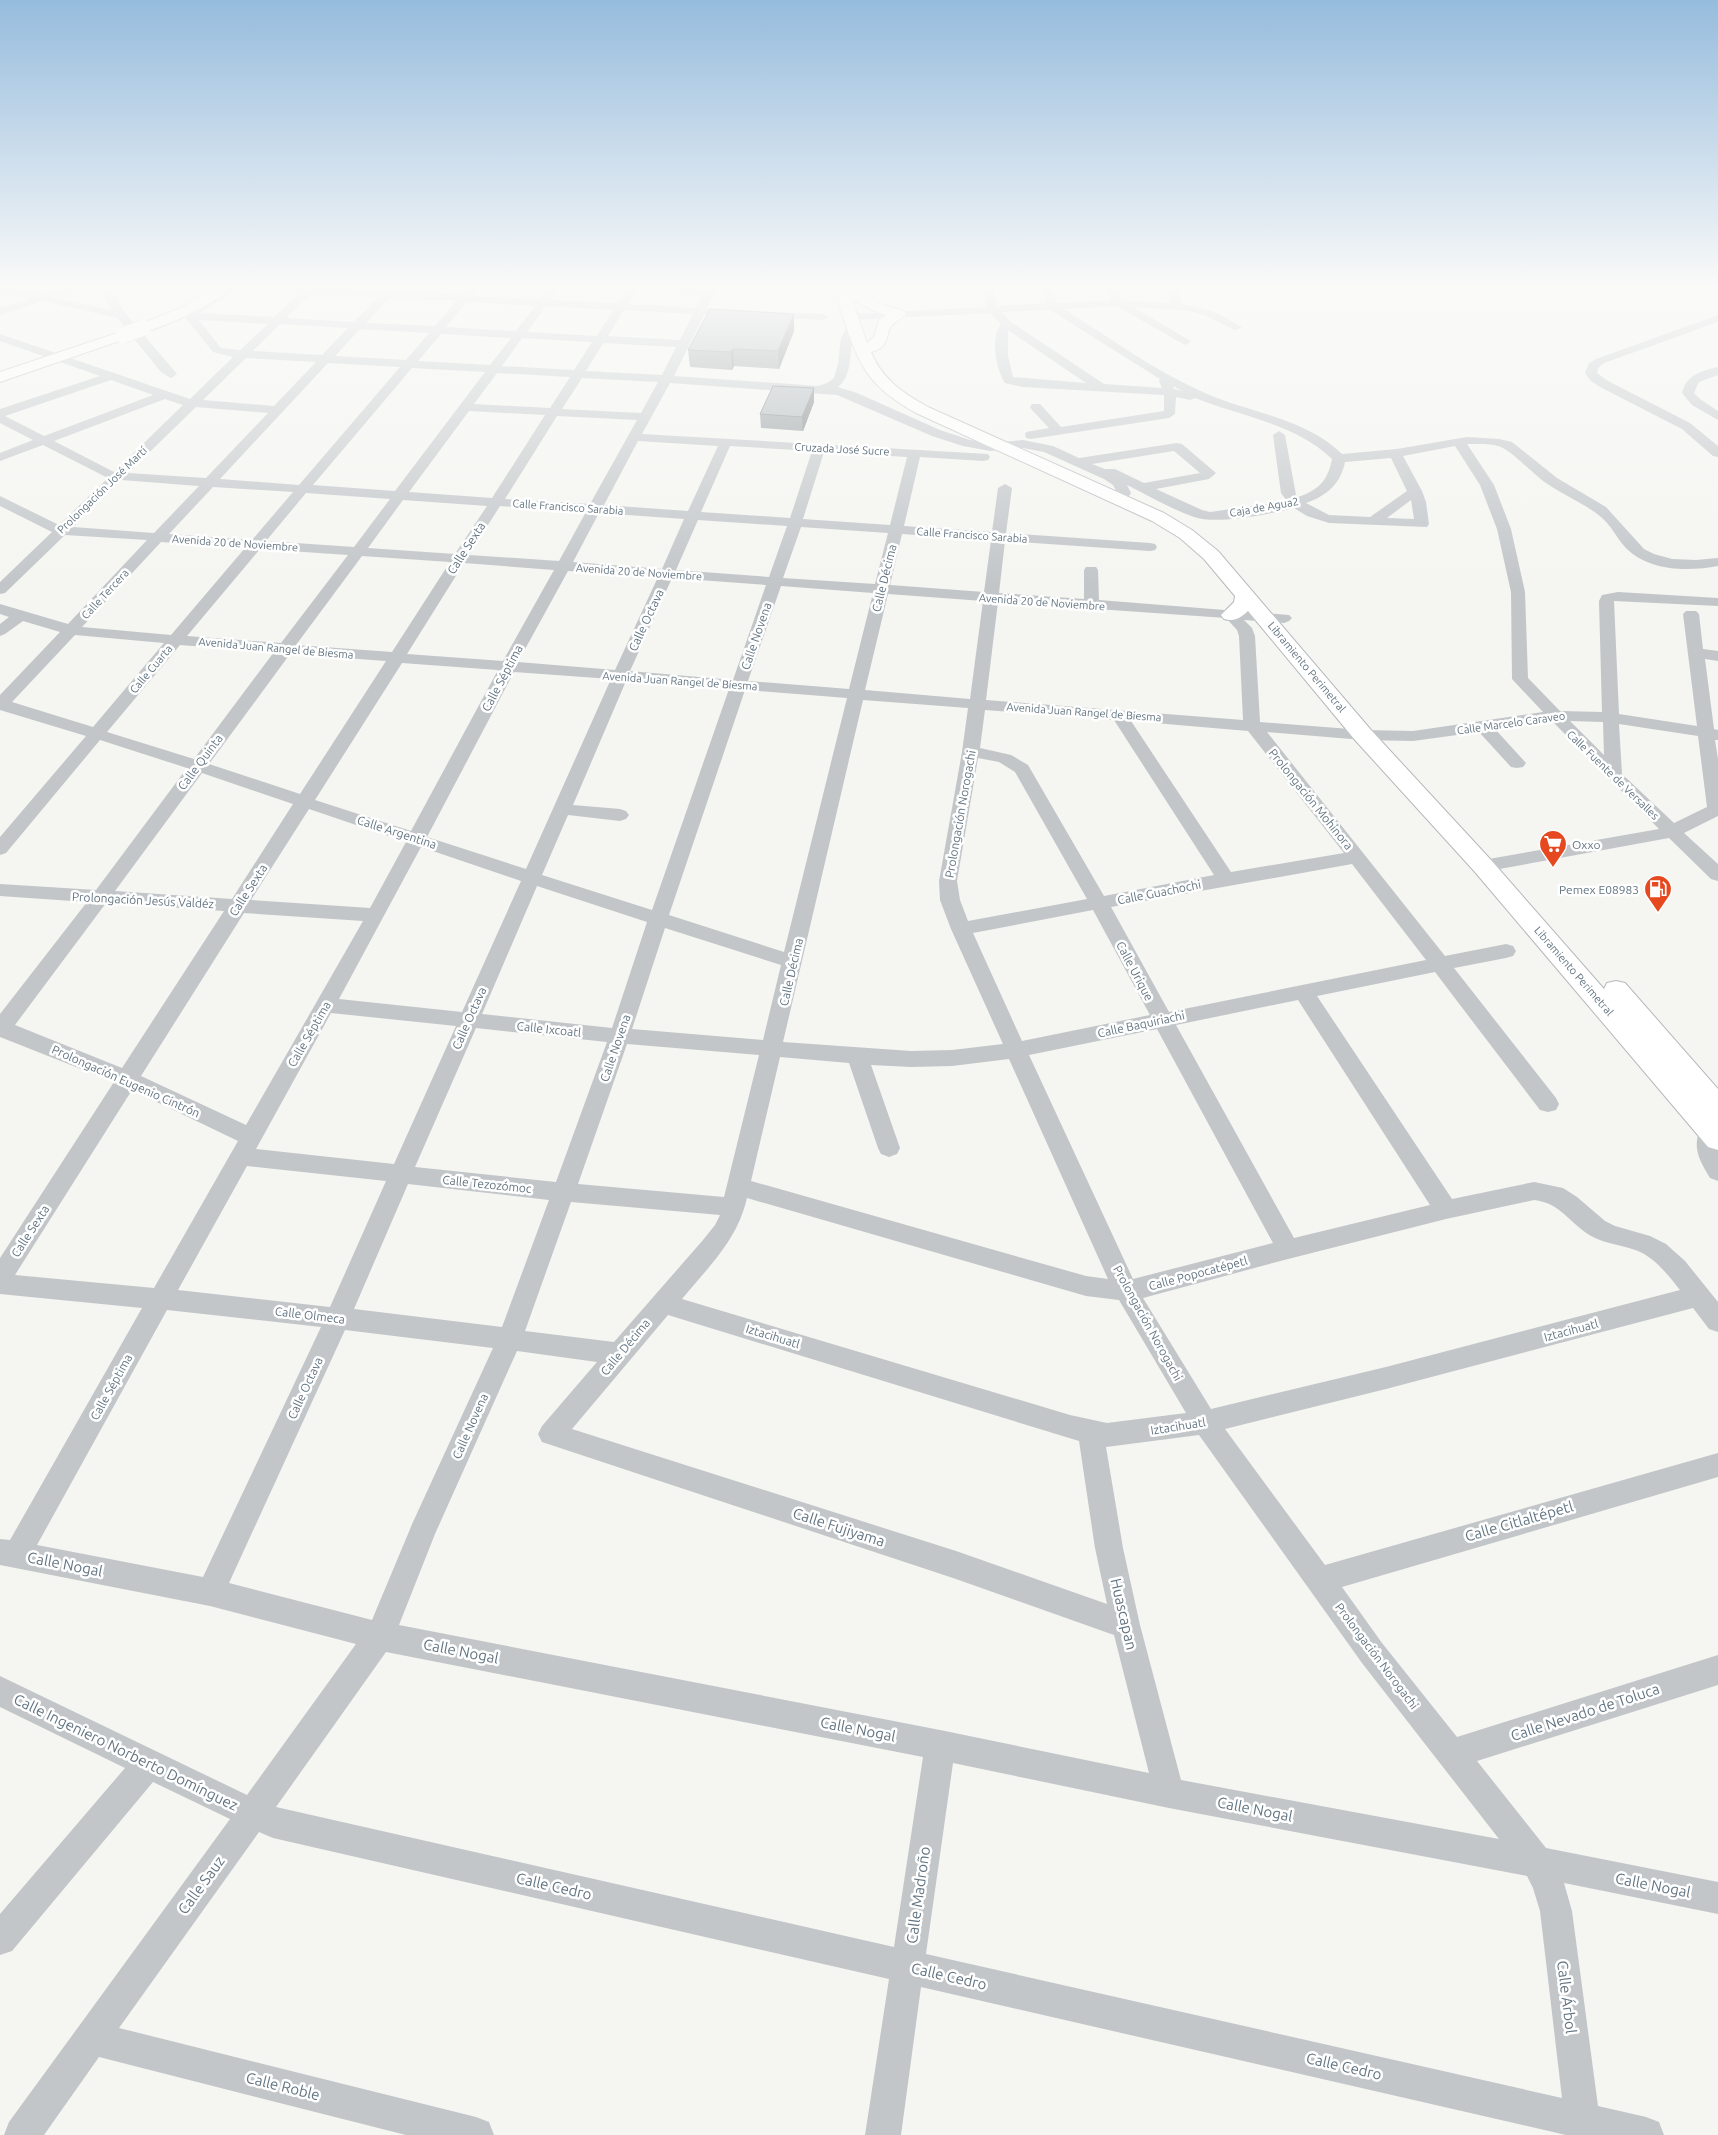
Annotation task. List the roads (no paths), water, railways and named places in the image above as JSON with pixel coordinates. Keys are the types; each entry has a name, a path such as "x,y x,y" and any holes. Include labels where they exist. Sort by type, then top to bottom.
{"main road":[{"name":"Libramiento Perimetral","path":"885,386 895,395 922,410 1019,446 1175,526 1209,552 1245,593 1275,618 1387,736 1714,1135"},
{"name":"Libramiento Perimetral","path":"899,386 905,392 944,413 1050,460 1134,490 1212,541 1275,618 1363,735 1595,966 1718,1108"},
{"path":"1231,615 1244,604 1245,593"}],"street":[{"path":"0,413 83,386"},
{"path":"139,386 192,403 278,410"},
{"name":"Prolongación José Martí","path":"0,590 210,386"},
{"name":"Calle Tercera","path":"0,704 300,386"},
{"name":"Calle Cuarta","path":"0,849 390,386"},
{"name":"Calle Quinta","path":"0,1028 100,898 481,386"},
{"name":"Calle Sexta","path":"0,1278 570,386"},
{"name":"Calle Séptima","path":"9,1553 162,1298 245,1146 376,916 508,667 662,386"},
{"path":"768,386 820,389 853,396 955,440 979,446 1019,446 1081,462 1134,490"},
{"path":"820,389 829,386"},
{"path":"1064,386 1169,392 1212,400"},
{"path":"1098,386 1102,388"},
{"path":"1019,446 1057,430 1169,414 1171,411 1167,386"},
{"path":"1184,386 1212,400 1259,416 1316,440 1335,452 1340,458 1395,453 1459,442 1484,440 1499,442 1507,445 1551,480 1607,515 1631,546 1641,553 1657,560 1675,564 1692,565 1718,562"},
{"path":"1607,386 1686,426 1718,453"},
{"path":"1692,386 1688,393 1696,402 1718,416"},
{"path":"0,457 165,395"},
{"path":"465,407 645,417"},
{"path":"1036,407 1057,430"},
{"name":"Calle Francisco Sarabia","path":"0,418 108,474 116,476 1150,547"},
{"path":"1099,424 1118,447"},
{"path":"1279,435 1288,493 1297,503 1329,520 1422,524 1420,502 1395,453"},
{"name":"Cruzada José Sucre","path":"634,437 914,453 1019,446"},
{"name":"Calle Octava","path":"210,1592 337,1319 620,677 726,442"},
{"name":"Calle Fuente de Versalles","path":"1459,442 1487,484 1504,529 1518,592 1520,679 1553,716 1671,832 1717,873"},
{"path":"1118,447 1177,447 1208,472 1209,475 1134,490 1081,462 1118,447"},
{"name":"Calle Novena","path":"380,1636 423,1531 510,1339 620,1036 658,919 795,523 819,448"},
{"name":"Calle Décima","path":"551,1434 724,1230 736,1197 772,1050 914,453"},
{"name":"Caja de Agua2","path":"1134,490 1203,515 1297,503 1322,490 1333,481 1338,471 1340,458"},
{"name":"Prolongación Norogachi","path":"1006,488 971,752 948,881 950,900 961,930 1126,1290 1205,1422 1372,1653 1537,1862"},
{"path":"1372,522 1415,491"},
{"name":"Avenida 20 de Noviembre","path":"0,500 60,530 1275,618"},
{"path":"1092,570 1092,606"},
{"path":"1613,775 1607,598 1618,596 1718,602"},
{"name":"Avenida Juan Rangel de Biesma","path":"0,609 71,630 175,640 1363,735"},
{"path":"1493,864 1671,832 1717,809 1712,734 1696,653 1691,614"},
{"path":"1231,615 1244,628 1247,636 1252,725"},
{"path":"0,631 20,616"},
{"path":"1696,653 1718,656"},
{"name":"Calle Argentina","path":"0,704 198,766 532,878 793,962"},
{"path":"1119,715 1226,879"},
{"name":"Calle Marcelo Caraveo","path":"1363,735 1413,736 1553,716 1611,718 1712,734"},
{"name":"Prolongación Mohinora","path":"1252,725 1441,964 1548,1104"},
{"path":"1483,726 1518,763"},
{"name":"Calle Urique","path":"971,752 1007,759 1016,763 1022,769 1099,903 1161,1020 1288,1249"},
{"path":"562,809 620,815"},
{"name":"Calle Guachochi","path":"961,930 1226,879 1357,857"},
{"name":"Prolongación Jesús Valdéz","path":"0,890 376,916"},
{"name":"Calle Baquiriachi","path":"772,1050 936,1059 1016,1050 1506,951"},
{"path":"1303,991 1446,1210"},
{"name":"Calle Ixcoatl","path":"326,1005 468,1021 772,1050"},
{"name":"Prolongación Eugenio Cintrón","path":"0,1028 127,1079 245,1146"},
{"path":"857,1056 889,1148"},
{"path":"1714,1135 1706,1142 1706,1151 1718,1172"},
{"name":"Calle Tezozómoc","path":"245,1146 400,1174 563,1192 736,1197"},
{"name":"Calle Popocatépetl","path":"736,1197 1086,1286 1126,1290 1146,1287 1288,1249 1446,1210 1534,1191 1545,1191 1564,1199 1598,1229 1647,1245 1667,1259 1698,1296"},
{"name":"Calle Olmeca","path":"0,1284 162,1298 510,1339 618,1354"},
{"path":"1698,1296 1718,1321"},
{"name":"Iztacihuatl","path":"662,1303 1092,1433 1107,1435 1205,1422 1386,1378 1698,1296"},
{"name":"Huascapan","path":"1092,1433 1109,1548 1126,1625 1169,1793"},
{"name":"Calle Fujiyama","path":"551,1434 918,1553 1126,1625"},
{"name":"Calle Citlaltépetl","path":"1320,1580 1718,1465"},
{"name":"Calle Nogal","path":"9,1553 210,1592 380,1636 940,1745 1169,1793 1718,1898"},
{"name":"Calle Sauz","path":"22,2135 380,1636"},
{"name":"Calle Nevado de Toluca","path":"1451,1754 1718,1670"},
{"name":"Calle Ingeniero Norberto Domínguez","path":"0,1690 253,1814"},
{"name":"Calle Madroño","path":"883,2135 940,1745"},
{"path":"0,1939 149,1763"},
{"name":"Calle Cedro","path":"253,1814 283,1824 907,1966 1583,2128 1646,2135"},
{"name":"Calle Árbol","path":"1537,1862 1548,1883 1556,1911 1583,2128"},
{"name":"Calle Roble","path":"90,2038 476,2135"}],"place":[{"name":"Oxxo","path":"1553,868"},
{"name":"Pemex E08983","path":"1658,913"}]}
